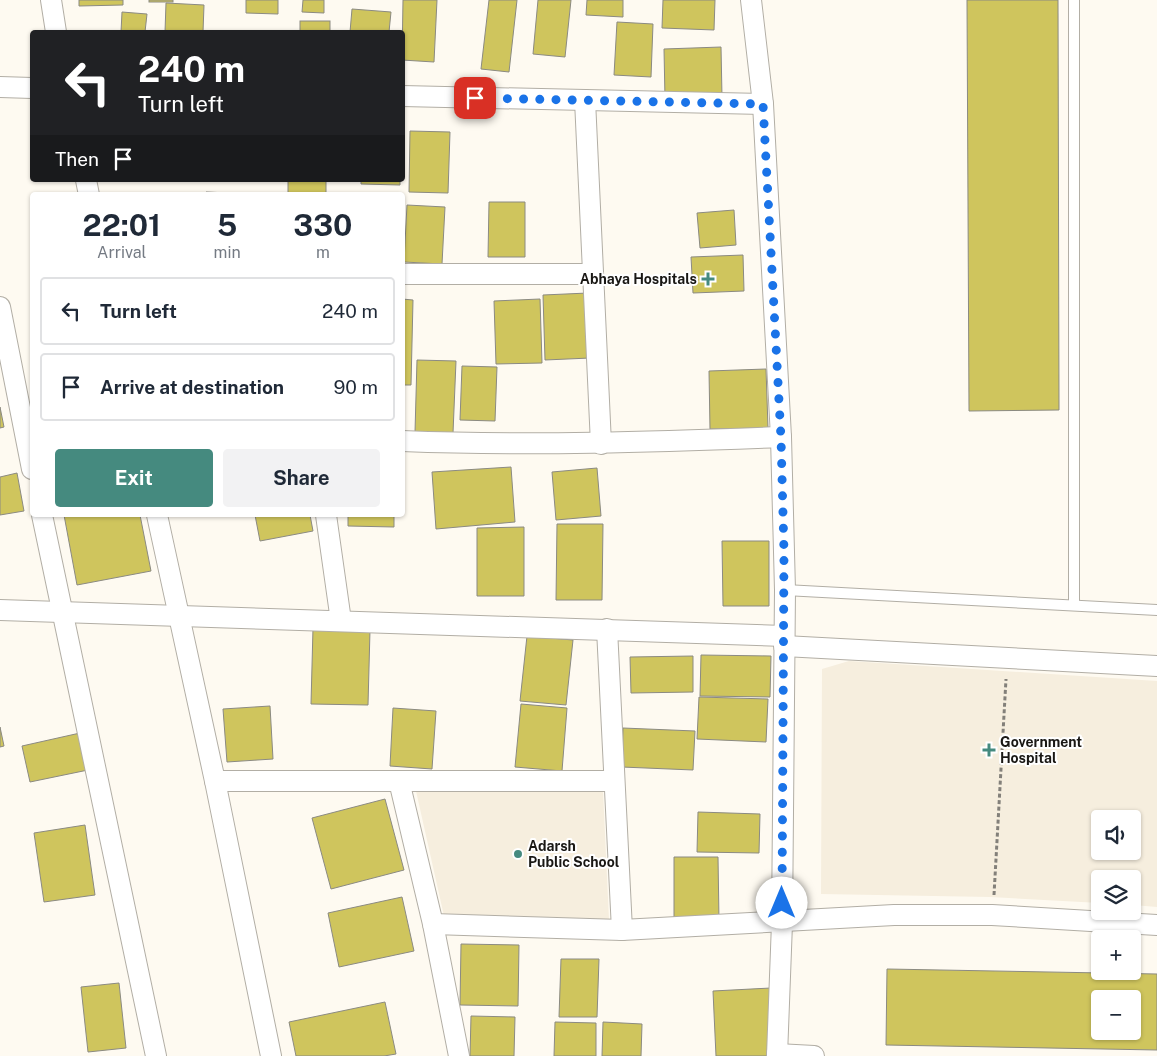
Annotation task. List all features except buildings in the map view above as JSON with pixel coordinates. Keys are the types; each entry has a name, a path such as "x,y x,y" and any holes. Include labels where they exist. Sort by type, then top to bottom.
{"street":[{"path":"51,0 56,30"},
{"path":"751,0 763,104 781,438 785,590 782,923 777,1055 814,1056"},
{"path":"0,87 30,88"},
{"path":"405,96 763,104"},
{"path":"585,100 601,444"},
{"path":"405,274 592,274"},
{"path":"0,307 30,458"},
{"path":"405,441 486,444 601,444 781,438"},
{"path":"42,517 156,1056"},
{"path":"157,517 215,781 271,1056"},
{"path":"326,517 341,621"},
{"path":"0,610 607,630 1007,658 1157,666"},
{"path":"607,630 613,782 622,930"},
{"path":"215,781 613,782"},
{"path":"399,781 433,924 459,1056"},
{"path":"433,924 622,930 782,923 894,915 992,915 1157,925"}],"lane":[{"path":"1074,0 1074,605"},
{"path":"785,590 1157,610"}],"path":[{"path":"992,915 1007,658"}],"shaded area":[{"name":"Government Hospital","path":"849,661 1157,681 1157,907 1141,906 1141,870 1091,870 1091,903 990,897 821,894 822,669"},
{"name":"Adarsh Public School","path":"416,791 603,791 609,920 444,916"}],"place":[{"name":"Abhaya Hospitals","path":"708,279"},
{"name":"Government Hospital","path":"989,750"},
{"name":"Adarsh Public School","path":"518,854"}],"route":[{"path":"475,98 763,104 781,438 785,590 782,903"}]}
